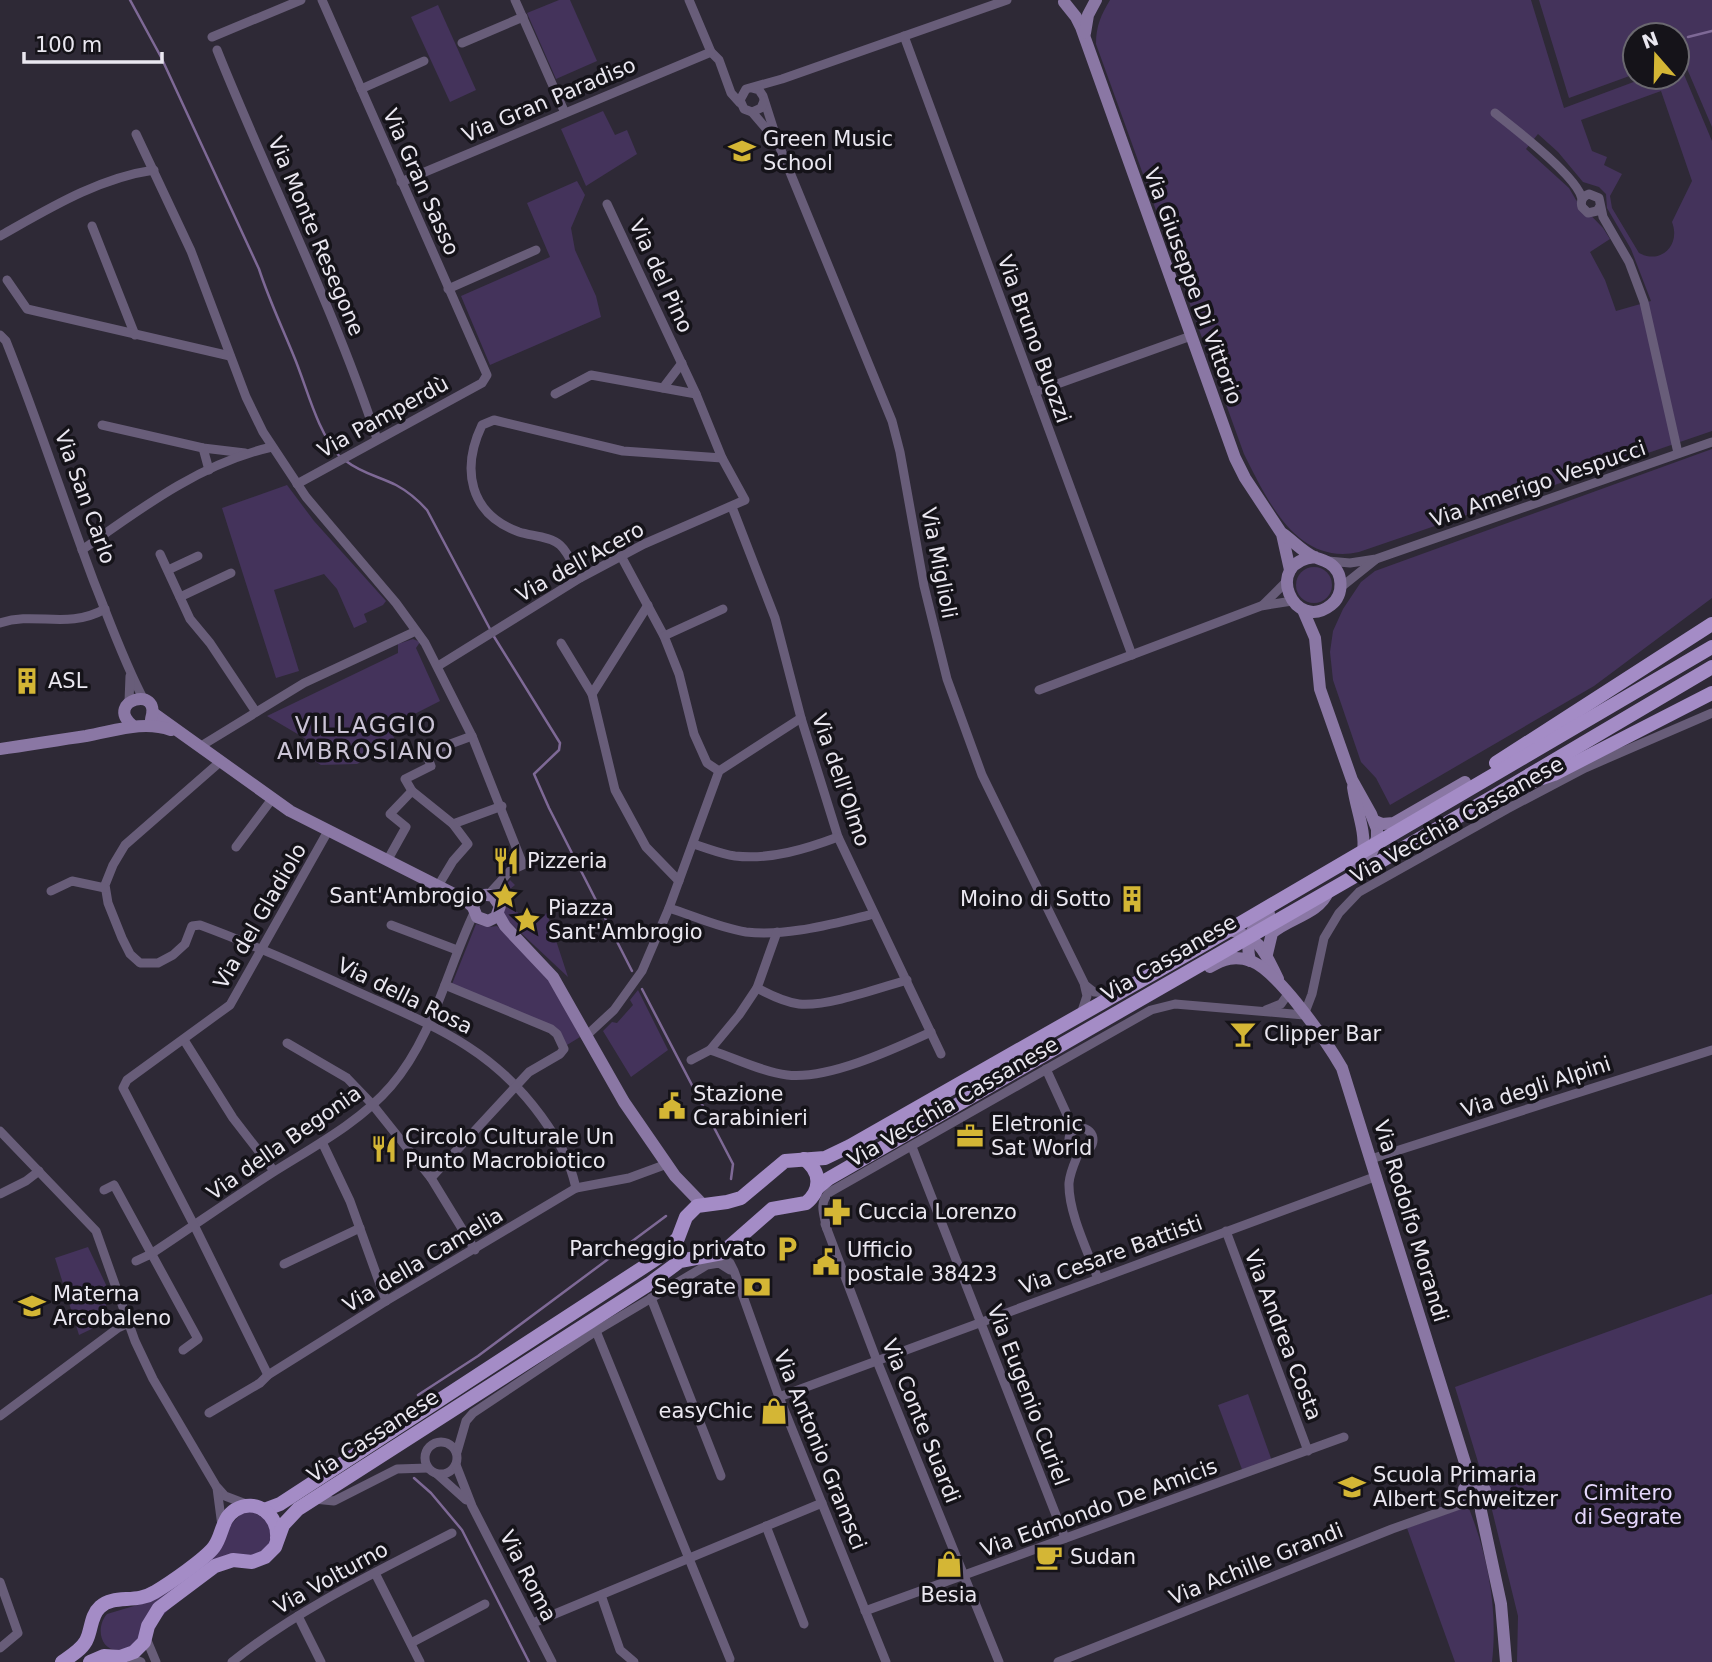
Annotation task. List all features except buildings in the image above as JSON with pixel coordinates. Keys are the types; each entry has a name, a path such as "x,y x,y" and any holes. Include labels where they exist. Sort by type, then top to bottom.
{"main road":[{"path":"1450,801 1465,782 1712,624"},
{"name":"Via Cassanese","path":"62,1662 80,1649 94,1614 104,1604 114,1600 141,1599 154,1593 210,1552 232,1512 258,1508 293,1496 659,1258 676,1241 689,1212 702,1203 734,1200 748,1193 780,1163 791,1159 818,1159 838,1152 1229,930 1706,651"},
{"name":"Via Cassanese","path":"120,1656 138,1650 159,1608 204,1574 225,1562 252,1562 265,1557 271,1552 289,1517 314,1499 641,1290 678,1262 714,1255 772,1209 806,1203 816,1190 839,1172 1399,851 1710,668"},
{"path":"1494,796 1554,774 1712,693"},
{"path":"804,1160 817,1174 816,1190"},
{"path":"683,1229 691,1249 714,1255"},
{"path":"258,1508 272,1517 277,1541"},
{"path":"90,1629 96,1646 103,1652 120,1656"},
{"path":"89,1662 104,1656 120,1656"}],"street":[{"path":"212,37 301,0"},
{"name":"Via Gran Sasso","path":"322,0 486,370 486,378"},
{"path":"515,0 565,113"},
{"path":"689,0 711,51 717,55 731,93 744,109 752,112 778,143"},
{"path":"740,103 740,97 749,89 1007,0"},
{"path":"1063,1 1080,5 1096,0"},
{"name":"Via Giuseppe Di Vittorio","path":"1086,44 1088,15 1096,0"},
{"name":"Via Giuseppe Di Vittorio","path":"1063,1 1076,17 1238,466 1282,534 1288,553 1292,601"},
{"path":"462,43 523,17"},
{"name":"Via Bruno Buozzi","path":"904,36 1132,655"},
{"name":"Via Monte Resegone","path":"217,50 318,281 367,406 377,439"},
{"name":"Via Gran Paradiso","path":"401,182 711,51"},
{"name":"Via Gran Sasso","path":"361,89 424,61"},
{"path":"725,76 735,86 759,90 778,143"},
{"path":"752,112 761,108 771,86 782,79"},
{"path":"1495,113 1544,154 1586,197 1599,198 1604,220 1625,255 1640,289 1678,453"},
{"path":"136,134 191,251 255,417 297,484 416,631 438,666 472,736 502,806 523,865 510,871 484,905"},
{"name":"Via Miglioli","path":"778,143 894,427 938,648 982,775 1084,983"},
{"path":"0,236 82,193 127,176 154,170"},
{"path":"1586,197 1582,207 1604,220"},
{"name":"Via del Pino","path":"607,204 682,363 722,458 745,500"},
{"path":"1591,213 1597,211 1600,206"},
{"path":"92,226 135,335"},
{"name":"Via Gran Sasso","path":"448,289 536,250"},
{"path":"6,280 27,309 230,356"},
{"name":"Via San Carlo","path":"0,335 6,341 82,550 144,700"},
{"path":"1035,392 1191,337"},
{"path":"663,388 682,363"},
{"path":"555,394 590,375 696,394"},
{"name":"Via Pamperdù","path":"297,484 339,463 486,378"},
{"path":"580,578 558,543 507,527 489,515 479,504 471,465 476,440 485,422 494,420 623,451 722,458"},
{"path":"102,425 204,448 246,453"},
{"name":"Via Amerigo Vespucci","path":"1321,559 1350,563 1376,559 1712,442"},
{"path":"82,550 155,498 246,453 272,447"},
{"path":"204,448 209,471"},
{"name":"Via dell'Acero","path":"438,666 580,578 644,544 732,508 745,500"},
{"name":"Via dell'Olmo","path":"732,508 775,618 801,718 838,837 941,1054"},
{"name":"Via Giuseppe Di Vittorio","path":"1282,534 1337,571 1340,588"},
{"path":"160,554 190,619 210,643 256,712"},
{"path":"168,570 198,556"},
{"path":"621,556 664,636 679,674 694,734 707,763 719,771"},
{"path":"1261,606 1303,560 1321,559"},
{"name":"Via Amerigo Vespucci","path":"1340,588 1376,559"},
{"path":"180,597 231,573"},
{"path":"1303,610 1314,612 1327,608 1335,601 1340,588"},
{"path":"1039,690 1261,606 1292,601 1303,610 1315,638 1320,689 1352,780 1358,816 1369,848"},
{"path":"592,694 648,605"},
{"path":"1315,638 1327,608"},
{"path":"0,623 20,619 70,620 87,617 105,609"},
{"path":"664,636 723,609"},
{"path":"201,747 304,683 416,631"},
{"path":"561,643 592,694 615,790 646,847 679,881"},
{"name":"Via San Carlo","path":"130,702 131,674"},
{"path":"0,749 150,722 153,713 151,705 144,700 130,702 125,709 134,723"},
{"path":"153,713 272,799 387,861 484,905 553,976 624,1102 675,1176 702,1203"},
{"name":"Via Vecchia Cassanese","path":"827,1229 822,1205 827,1195 1151,1010 1175,1004 1304,1015 1312,994 1324,938 1339,914 1359,892 1586,768 1712,713"},
{"path":"586,1036 614,1010 642,971 669,908 719,771 801,718"},
{"path":"134,723 161,726 178,733"},
{"path":"438,886 453,861 468,844 453,824 412,791 405,779 431,766 426,753 472,736"},
{"path":"51,891 72,881 105,888 108,876 125,845 221,761"},
{"path":"1267,954 1272,933 1317,906 1324,900 1336,880 1367,861 1377,829 1352,780"},
{"path":"1375,821 1382,824 1394,823 1465,782"},
{"path":"387,861 406,827 390,814 412,791"},
{"path":"236,846 272,799"},
{"path":"453,824 502,806"},
{"name":"Via del Gladiolo","path":"194,1225 124,1092 123,1085 230,1005 328,831"},
{"path":"693,844 726,854 754,856 796,851 838,837"},
{"path":"1369,848 1399,851"},
{"name":"Via della Rosa","path":"105,888 122,938 130,954 141,964 158,963 173,955 185,944 191,927 197,924 261,948 428,1024 479,1052 516,1084 556,1136 569,1159 576,1188"},
{"path":"1169,983 1187,980 1225,959 1250,961 1249,937 1256,923 1279,906 1283,898"},
{"name":"Via della Begonia","path":"136,1261 151,1254 322,1142 391,1086 409,1060 428,1024 467,928 484,905"},
{"path":"669,908 740,931 777,932 874,914"},
{"path":"391,926 457,950"},
{"path":"1229,930 1249,937"},
{"path":"691,1060 710,1050 732,1025 757,988 777,932"},
{"name":"Via Rodolfo Morandi","path":"1249,937 1267,954 1285,990 1330,1049 1346,1077 1471,1482 1463,1492 1474,1502"},
{"name":"Via Rodolfo Morandi","path":"1250,961 1285,990"},
{"path":"757,988 786,1001 807,1004 907,979"},
{"path":"1084,983 1090,990 1101,994 1122,990"},
{"path":"1081,1014 1087,999 1084,983"},
{"path":"431,1178 516,1084 538,1065 563,1052 563,1045 556,1034 543,1025 444,985"},
{"path":"1258,1013 1281,1003 1285,990"},
{"path":"710,1050 779,1074 803,1075 870,1059 931,1032"},
{"path":"184,1040 233,1118 275,1171"},
{"path":"287,1043 347,1078 372,1104 431,1178 475,1250"},
{"name":"Via degli Alpini","path":"1371,1159 1712,1050"},
{"path":"1046,1069 1074,1130"},
{"path":"1074,1130 1085,1129 1092,1138 1089,1148 1079,1152 1071,1172 1069,1189 1072,1207 1098,1279"},
{"path":"1074,1130 1069,1144 1079,1152"},
{"path":"0,1131 96,1231 129,1323 153,1379 216,1486 222,1527"},
{"path":"322,1142 350,1201 386,1301"},
{"name":"Via Eugenio Curiel","path":"912,1147 1065,1538"},
{"name":"Via della Camelia","path":"209,1412 260,1383 268,1375 386,1301 576,1188 629,1178 667,1164"},
{"path":"0,1194 39,1171"},
{"path":"675,1176 689,1212"},
{"name":"Via Cesare Battisti","path":"779,1397 1377,1176"},
{"path":"104,1190 114,1185 198,1339 183,1350"},
{"name":"Via Conte Suardi","path":"816,1190 817,1204 877,1361 999,1662"},
{"path":"194,1225 268,1375"},
{"path":"284,1264 360,1228"},
{"name":"Via Andrea Costa","path":"1226,1231 1308,1451"},
{"name":"Via Antonio Gramsci","path":"714,1255 730,1263 779,1397 886,1662"},
{"path":"314,1499 334,1501 397,1469 446,1474 456,1465 466,1421 473,1413 596,1331 711,1264 726,1266 737,1282"},
{"path":"651,1298 721,1476"},
{"path":"0,1416 118,1328 129,1323"},
{"path":"596,1331 730,1659"},
{"name":"Via Edmondo De Amicis","path":"865,1611 1344,1437"},
{"path":"432,1471 425,1457 433,1443 444,1441 457,1452"},
{"name":"Via Roma","path":"456,1465 472,1506 552,1662"},
{"name":"Via Roma","path":"432,1471 451,1484 472,1506"},
{"path":"216,1486 231,1499 258,1508"},
{"path":"1474,1502 1485,1530 1501,1604 1506,1662"},
{"name":"Via Achille Grandi","path":"1058,1662 1392,1529 1474,1502"},
{"path":"533,1623 822,1503"},
{"path":"765,1526 804,1624"},
{"name":"Via Volturno","path":"232,1662 263,1637 298,1616 452,1533"},
{"path":"374,1573 421,1662"},
{"path":"0,1582 18,1633 0,1648"},
{"path":"601,1595 621,1650 634,1662"},
{"path":"411,1643 485,1604"},
{"path":"298,1616 321,1662"},
{"path":"146,1637 156,1662"},
{"path":"120,1656 141,1662"}],"green space":[{"path":"559,0 570,0 597,61 556,79 527,13"},
{"path":"1110,0 1531,0 1564,108 1621,87 1621,91 1661,91 1691,91 1712,141 1712,431 1359,552 1337,554 1318,549 1301,539 1274,509 1244,454 1096,44 1102,16","holes":["1661,91 1692,181 1672,222 1674,238 1667,251 1655,256 1639,253 1612,208 1610,196 1622,174 1604,165 1607,157 1592,151 1581,120","1538,134 1558,152 1583,182 1599,187 1606,194 1607,208 1631,249 1651,301 1616,311 1605,280 1590,252 1610,239 1569,188 1526,149"]},
{"path":"1539,0 1712,0 1712,127 1691,78 1691,21 1621,21 1621,79 1569,98"},
{"path":"438,5 476,90 450,102 411,17"},
{"path":"603,111 615,135 627,130 637,154 586,186 561,129"},
{"path":"577,181 585,195 571,228 575,250 596,296 601,317 490,365 461,296 550,257 527,203"},
{"path":"1712,449 1712,598 1594,686 1390,805 1376,778 1361,762 1333,680 1330,652 1333,631 1343,609 1361,582 1375,571"},
{"path":"287,485 314,521 386,601 364,614 367,622 354,628 337,589 324,574 274,590 299,671 276,678 222,508"},
{"path":"1314,567 1327,572 1332,585 1327,598 1314,603 1301,598 1296,585 1301,572"},
{"path":"413,639 420,642 416,648 440,701 389,727 397,744 357,764 321,765 299,751 306,739 267,716 398,653 398,644"},
{"path":"510,880 515,885 510,889 515,897 509,903 528,924 547,913 568,977 502,915 499,892"},
{"path":"476,924 497,926 551,980 580,1037 567,1045 560,1033 452,984"},
{"path":"638,990 668,1050 631,1077 603,1031 612,1022 617,1023 633,1005 630,1000"},
{"path":"88,1247 108,1289 104,1323 79,1335 55,1258"},
{"name":"Cimitero di Segrate","path":"1712,1294 1712,1662 1517,1662 1518,1616 1491,1506 1489,1486 1482,1475 1455,1387"},
{"path":"1248,1394 1272,1461 1243,1472 1218,1405"},
{"path":"1468,1506 1490,1583 1494,1622 1492,1662 1455,1662 1407,1528"},
{"path":"252,1511 268,1521 272,1541 261,1554 219,1560 131,1647 119,1650 107,1646 101,1637 101,1625 107,1614 144,1603 179,1577 242,1513"}],"waterway":[{"path":"130,0 161,57 259,269 319,423 340,457"},
{"path":"1691,36 1712,31"},
{"path":"346,461 401,488 427,510 490,629"},
{"path":"493,635 560,743 559,750 534,774 632,971"},
{"path":"642,989 733,1164 731,1179"},
{"path":"418,1395 478,1356 666,1216"},
{"path":"414,1478 431,1493 462,1530 529,1662"}],"place":[{"name":"Green Music School","path":"742,151"},
{"name":"ASL","path":"27,681"},
{"name":"Pizzeria","path":"506,861"},
{"name":"Sant'Ambrogio","path":"505,896"},
{"name":"Moino di Sotto","path":"1132,899"},
{"name":"Piazza Sant'Ambrogio","path":"527,920"},
{"name":"Clipper Bar","path":"1243,1034"},
{"name":"Stazione Carabinieri","path":"672,1106"},
{"name":"Eletronic Sat World","path":"970,1136"},
{"name":"Circolo Culturale Un Punto Macrobiotico","path":"384,1149"},
{"name":"Cuccia Lorenzo","path":"837,1212"},
{"name":"Parcheggio privato","path":"787,1249"},
{"name":"Ufficio postale 38423","path":"826,1262"},
{"name":"Segrate","path":"757,1287"},
{"name":"Materna Arcobaleno","path":"32,1306"},
{"name":"easyChic","path":"774,1411"},
{"name":"Scuola Primaria Albert Schweitzer","path":"1352,1487"},
{"name":"Sudan","path":"1049,1557"},
{"name":"Besia","path":"949,1564"}],"district":[{"name":"VILLAGGIO AMBROSIANO","path":"366,738"}]}
